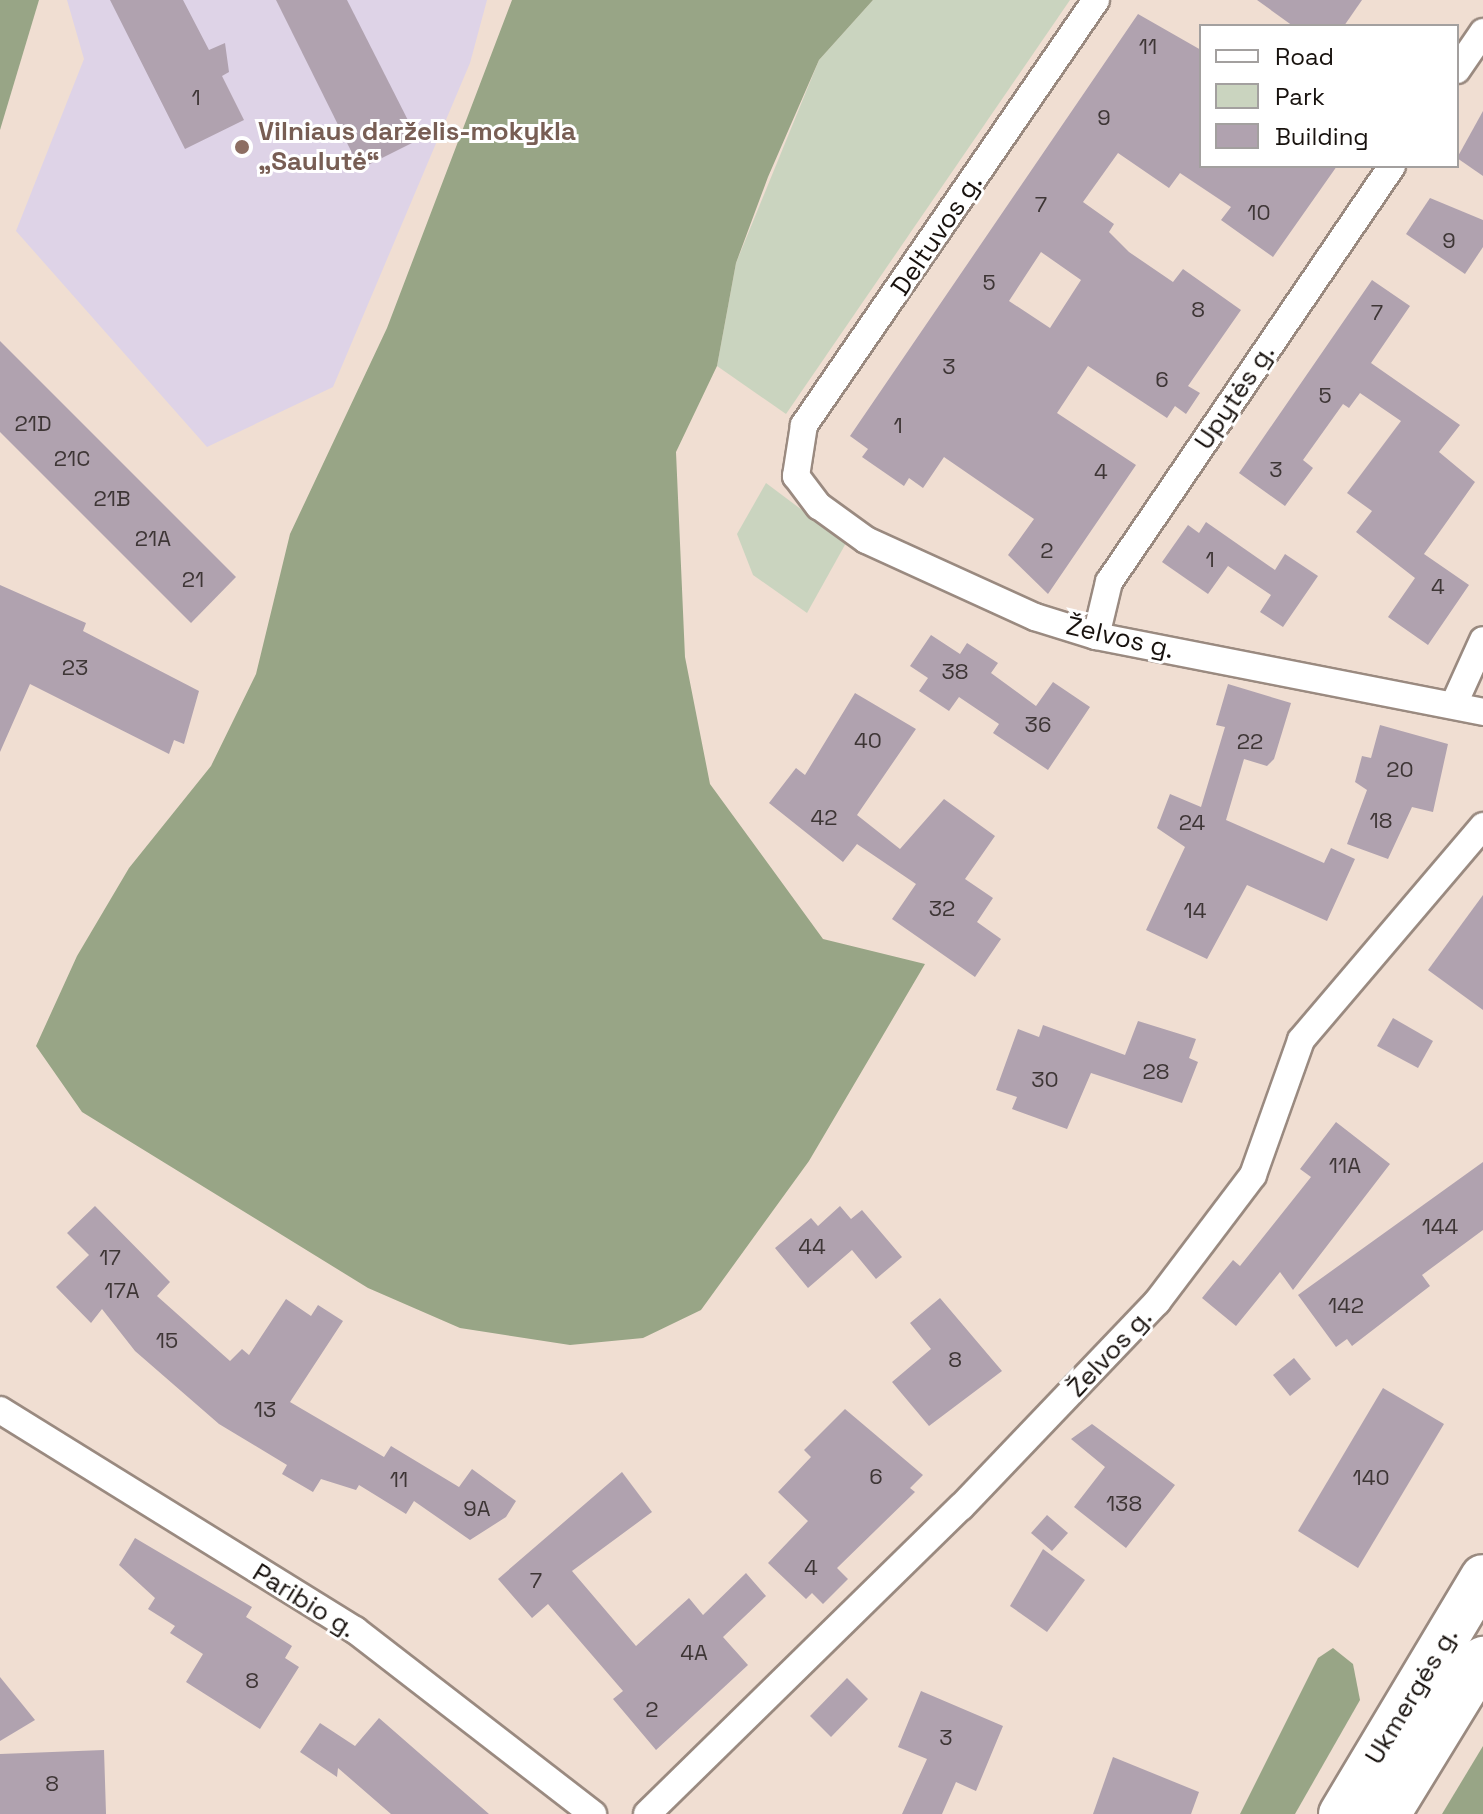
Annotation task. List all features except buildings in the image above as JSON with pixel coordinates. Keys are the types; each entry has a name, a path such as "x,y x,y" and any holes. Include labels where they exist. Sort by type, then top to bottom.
{"highway":[{"name":"Ukmergės g.","path":"1341,1814 1483,1577"},
{"name":"Ukmergės g.","path":"1388,1814 1483,1659"}],"street":[{"name":"Deltuvos g.","path":"796,476 804,425 1096,0"},
{"path":"1459,67 1483,32"},
{"name":"Upytės g.","path":"1096,636 1109,582 1391,168"},
{"name":"Želvos g.","path":"796,476 819,506 866,540 967,590 1096,636 1483,712"},
{"path":"1454,704 1483,640"},
{"name":"Želvos g.","path":"647,1814 961,1507 1157,1302 1253,1175 1301,1040 1483,826"},
{"name":"Paribio g.","path":"0,1410 355,1630 593,1814"}],"shaded area":[{"name":"Vilniaus darželis-mokykla „Saulutė“","path":"67,0 487,0 470,63 333,387 207,447 16,231 84,59"}],"green space":[{"path":"0,0 39,0 0,130"},
{"path":"512,0 873,0 819,60 768,177 736,263 717,366 676,452 685,657 710,784 823,939 925,964 809,1161 701,1310 643,1338 570,1345 460,1328 368,1288 82,1112 36,1046 77,956 129,868 211,766 256,674 290,534 387,328"},
{"path":"873,0 1070,0 786,414 717,366 736,263 819,60"},
{"path":"766,483 846,543 807,613 753,575 737,534"},
{"path":"1333,1648 1353,1664 1360,1700 1295,1814 1240,1814 1318,1658"},
{"path":"1483,1746 1483,1814 1442,1814"}],"place":[{"name":"Vilniaus darželis-mokykla „Saulutė“","path":"242,147"}]}
